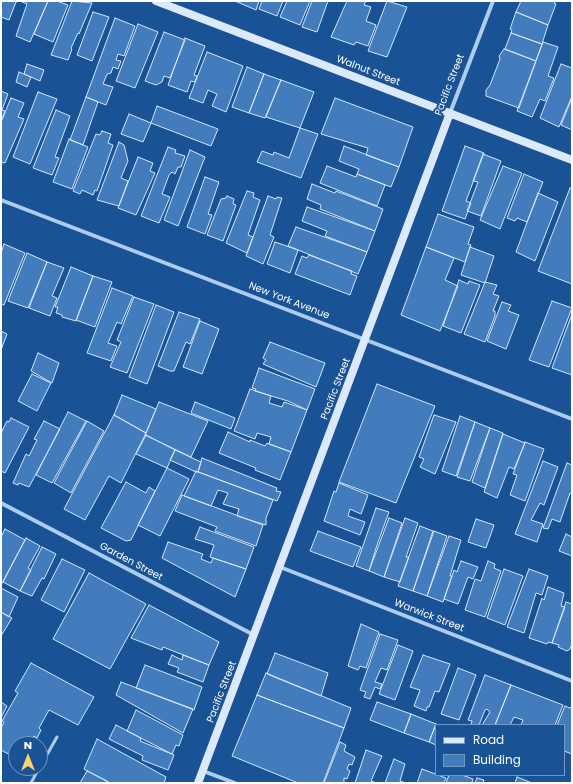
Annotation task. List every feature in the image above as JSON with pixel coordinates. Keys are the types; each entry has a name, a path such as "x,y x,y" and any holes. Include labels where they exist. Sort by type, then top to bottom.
{"street":[{"name":"Walnut Street","path":"156,1 572,160"},
{"name":"Pacific Street","path":"198,783 493,1"},
{"name":"New York Avenue","path":"1,200 572,419"},
{"name":"Garden Street","path":"1,503 254,635"},
{"name":"Warwick Street","path":"280,567 572,681"},
{"path":"202,771 235,783"}],"lane":[{"path":"48,752 56,737"}],"building":[{"path":"1,1 19,1 16,2 9,20 1,17"},
{"path":"20,1 48,1 30,42 16,36 27,4"},
{"path":"48,1 57,1 68,5 53,42 34,34"},
{"path":"72,1 92,3 79,34 78,33 71,48 72,49 68,60 51,55"},
{"path":"235,1 259,1 256,10"},
{"path":"262,1 283,1 277,16 259,9"},
{"path":"287,1 310,1 300,25 280,17"},
{"path":"312,1 328,1 317,32 302,27"},
{"path":"347,1 366,1 364,5 371,7 366,21 376,25 368,46 356,42 354,45 331,37"},
{"path":"387,1 407,7 387,57 368,51"},
{"path":"521,1 555,1 554,3 556,4 548,25 516,12"},
{"path":"93,12 109,17 92,61 77,55"},
{"path":"516,12 548,25 542,44 511,33 512,30 510,29"},
{"path":"115,18 135,26 124,56 118,54 116,60 121,61 118,69 113,67 111,73 107,74 103,84 113,87 106,105 86,97"},
{"path":"138,24 158,32 135,88 116,81"},
{"path":"164,32 185,40 170,78 164,76 162,82 156,85 145,81"},
{"path":"511,33 542,44 536,61 505,49"},
{"path":"185,38 205,46 194,75 197,76 195,82 191,81 187,92 168,85"},
{"path":"543,42 558,47 548,76 554,78 545,101 540,99 532,117 517,111"},
{"path":"504,49 536,61 519,108 486,96 486,90 490,85 500,59 499,56"},
{"path":"207,52 243,66 226,112 212,106 217,94 208,90 203,103 189,98"},
{"path":"27,64 44,70 40,81 24,74"},
{"path":"561,64 572,68 572,96 559,127 540,118"},
{"path":"247,67 264,74 249,113 232,107"},
{"path":"19,72 31,77 27,87 16,82"},
{"path":"264,74 281,80 265,118 249,113"},
{"path":"281,80 314,92 300,128 266,117"},
{"path":"1,91 8,94 2,110 5,111 1,122"},
{"path":"38,92 57,99 30,164 13,157"},
{"path":"86,97 98,102 83,145 70,140"},
{"path":"11,98 24,103 18,117 24,119 5,163 1,162 1,122"},
{"path":"335,98 413,127 399,167 366,155 368,148 321,134"},
{"path":"572,98 572,130 561,125"},
{"path":"157,106 218,129 211,146 151,123"},
{"path":"56,110 70,116 55,157 59,158 52,175 33,168"},
{"path":"129,114 151,123 143,142 121,134"},
{"path":"300,128 318,134 301,178 257,162 262,151 273,155 274,152 289,158"},
{"path":"102,131 111,134 108,143 113,145 97,191 95,190 93,195 82,190 80,194 73,191 96,134 100,135"},
{"path":"69,139 88,147 72,189 53,182"},
{"path":"119,142 124,145 128,161 121,178 128,181 119,206 97,200"},
{"path":"344,146 399,167 391,187 357,174 359,169 339,161"},
{"path":"465,146 484,153 466,201 471,203 465,219 442,211"},
{"path":"168,147 176,150 175,153 185,156 181,167 178,167 175,174 172,172 169,175 162,194 170,197 159,223 141,216"},
{"path":"190,150 205,157 178,226 164,220"},
{"path":"483,154 501,161 481,216 467,211 478,182 473,181"},
{"path":"138,157 153,163 150,171 155,173 136,215 118,208"},
{"path":"327,166 356,177 357,174 385,185 377,206 320,183"},
{"path":"503,166 522,173 500,229 480,220"},
{"path":"524,174 543,182 527,222 517,218 515,221 507,218"},
{"path":"205,177 219,182 208,214 212,215 205,234 187,227"},
{"path":"312,184 335,193 336,191 383,209 375,231 320,209 321,205 307,199"},
{"path":"570,188 572,189 572,284 538,271"},
{"path":"247,191 254,193 253,197 260,200 248,235 253,237 247,253 226,243"},
{"path":"538,193 558,202 535,261 516,252"},
{"path":"227,196 234,199 233,204 236,205 223,241 207,235 221,199 226,198"},
{"path":"268,196 276,199 277,197 282,198 270,235 274,237 263,264 246,256"},
{"path":"307,207 375,231 367,252 325,236 327,231 302,221"},
{"path":"438,214 474,227 468,244 471,245 465,262 426,247"},
{"path":"296,227 367,252 358,274 288,246"},
{"path":"275,242 298,250 290,273 267,264"},
{"path":"4,244 25,253 4,305 1,304 1,253"},
{"path":"426,247 454,258 445,280 458,286 440,331 401,315"},
{"path":"470,247 494,256 485,283 461,275"},
{"path":"27,253 47,262 28,308 8,301"},
{"path":"309,255 352,271 351,274 357,276 350,295 295,274 302,256 307,258"},
{"path":"47,262 64,268 52,296 57,298 50,316 29,308"},
{"path":"71,267 93,276 76,321 62,317 62,315 56,313 58,307 55,307"},
{"path":"93,276 112,282 95,327 76,320"},
{"path":"459,280 468,284 469,281 480,285 461,333 443,326"},
{"path":"485,282 497,285 493,294 499,296 493,311 495,311 495,316 485,342 464,334"},
{"path":"112,288 133,296 121,324 117,322 108,343 117,346 111,361 87,353"},
{"path":"134,297 154,304 127,373 110,367 121,342 117,340"},
{"path":"552,301 572,308 549,367 529,360"},
{"path":"502,302 511,305 508,311 519,315 506,349 487,341"},
{"path":"156,305 174,312 147,384 129,377"},
{"path":"179,312 200,319 190,344 186,342 174,371 170,371 158,366"},
{"path":"572,314 572,375 552,368"},
{"path":"200,321 219,329 202,374 183,367"},
{"path":"1,331 7,334 1,350"},
{"path":"270,342 325,363 316,387 263,364 266,360 263,358"},
{"path":"38,353 59,363 52,383 31,371"},
{"path":"259,368 315,389 307,410 288,401 255,391 256,389 252,388"},
{"path":"32,374 51,383 37,411 18,401"},
{"path":"377,384 435,406 396,503 339,482"},
{"path":"250,389 271,396 269,403 282,407 284,402 307,410 291,452 269,444 271,437 257,433 255,439 234,431"},
{"path":"122,395 156,409 146,433 114,415"},
{"path":"159,402 208,421 191,457 145,435"},
{"path":"195,402 235,418 231,429 191,413"},
{"path":"68,412 86,421 52,483 36,475"},
{"path":"114,415 146,433 121,483 109,476 85,520 64,509"},
{"path":"434,415 456,422 435,474 420,467 424,459 419,457"},
{"path":"460,416 475,422 456,476 442,471"},
{"path":"11,418 29,427 5,473 1,471 1,433 7,421 9,422"},
{"path":"44,421 60,429 29,487 19,483 18,485 13,483 26,454 29,456 37,440 34,439"},
{"path":"87,421 104,431 71,493 54,483"},
{"path":"475,422 490,428 470,481 457,477"},
{"path":"490,428 503,433 485,488 472,482"},
{"path":"228,432 250,442 250,440 265,446 267,443 291,452 280,480 255,470 256,468 219,453"},
{"path":"503,434 525,443 514,469 509,467 497,498 484,492"},
{"path":"146,435 175,450 167,468 136,454"},
{"path":"525,442 544,449 525,501 510,495 517,475 513,474"},
{"path":"175,450 201,462 198,472 170,460"},
{"path":"202,458 277,488 276,491 281,492 277,501 198,472"},
{"path":"543,461 558,467 544,505 540,503 531,520 543,524 537,542 515,534"},
{"path":"567,463 572,465 572,494 570,493 560,522 552,519 548,529 543,528"},
{"path":"167,468 189,479 160,536 138,525"},
{"path":"196,471 273,500 266,518 266,525 237,516 239,509 223,504 228,493 218,490 211,506 184,496"},
{"path":"126,482 146,493 149,487 155,491 131,540 126,541 101,528"},
{"path":"339,483 368,495 361,514 350,509 348,516 365,522 360,535 324,521 334,491 336,492"},
{"path":"182,495 263,525 256,546 215,531 217,527 175,511"},
{"path":"376,508 389,512 369,571 356,566"},
{"path":"389,518 402,523 384,577 369,571"},
{"path":"405,518 418,523 406,557 409,557 400,582 384,577"},
{"path":"476,519 494,525 486,548 468,542"},
{"path":"420,526 433,531 413,591 398,586"},
{"path":"200,527 254,547 246,569 210,557 214,545 195,539"},
{"path":"5,529 25,540 1,585 1,537"},
{"path":"318,531 361,547 353,567 310,551"},
{"path":"434,531 447,536 427,596 413,591"},
{"path":"566,534 572,537 572,556 559,551"},
{"path":"449,536 461,540 450,576 452,576 443,602 427,596"},
{"path":"26,538 40,546 28,568 31,570 20,591 3,582"},
{"path":"168,542 203,554 201,559 211,563 213,558 246,569 235,597 162,558"},
{"path":"42,547 56,554 44,579 42,578 32,596 20,591"},
{"path":"62,559 85,570 64,612 41,600"},
{"path":"461,561 478,567 473,579 468,577 458,604 444,599 454,570 457,572"},
{"path":"488,561 495,564 494,568 501,571 485,617 465,610 475,579 481,581"},
{"path":"504,569 523,576 505,625 487,618"},
{"path":"529,569 548,576 542,595 536,593 524,633 507,627"},
{"path":"89,573 146,604 110,669 53,639"},
{"path":"548,587 564,593 561,606 565,607 552,643 548,642 547,644 529,638 542,598 544,600"},
{"path":"1,588 18,597 9,617 1,612"},
{"path":"566,602 572,604 572,644 570,649 567,651 558,647 559,645 552,643"},
{"path":"149,605 219,642 209,665 163,647 162,650 131,638"},
{"path":"1,612 12,618 1,636"},
{"path":"361,624 379,632 366,668 360,666 358,670 348,666"},
{"path":"380,634 398,640 387,670 381,668 375,682 382,684 380,689 375,687 370,699 364,697 366,692 360,690"},
{"path":"398,645 413,651 395,700 379,694"},
{"path":"275,653 328,673 321,696 267,674"},
{"path":"172,655 182,660 183,655 209,665 203,682 177,672 179,668 168,664"},
{"path":"423,655 450,664 439,692 435,691 426,711 414,706 420,690 410,687"},
{"path":"31,663 94,697 78,725 49,710 39,728 41,730 38,736 8,736 8,754 1,750 1,728 4,722 2,721 18,693 15,691"},
{"path":"145,665 202,687 194,710 136,688"},
{"path":"458,668 476,675 459,720 441,714"},
{"path":"266,673 351,708 344,728 257,695"},
{"path":"485,675 511,685 495,724 483,724 490,712 487,709 485,710 479,724 471,724 472,721 468,720"},
{"path":"121,682 193,709 183,733 116,695"},
{"path":"511,685 563,705 555,724 521,724 523,720 514,717 510,724 495,724"},
{"path":"257,695 344,728 323,783 298,783 232,756"},
{"path":"1,702 7,706 1,718"},
{"path":"377,702 411,714 404,733 370,720"},
{"path":"565,706 570,708 572,706 572,754 565,751 565,724 557,724"},
{"path":"136,710 183,735 179,746 176,745 172,754 127,731"},
{"path":"411,714 436,724 429,742 404,733"},
{"path":"116,725 141,738 140,741 174,755 168,770 142,760 143,756 109,739"},
{"path":"435,727 435,745 429,742"},
{"path":"97,739 166,777 164,783 110,783 84,769"},
{"path":"340,742 346,745 344,751 355,757 352,765 349,764 347,769 350,771 347,779 344,778 344,783 324,783"},
{"path":"366,750 382,756 371,781 377,783 355,783"},
{"path":"394,759 405,764 400,781 406,783 385,783"},
{"path":"422,769 435,774 435,776 446,778 444,783 417,783"},
{"path":"87,771 107,781 106,783 80,783"},
{"path":"449,776 465,776 473,779 472,783 446,783"},
{"path":"517,777 532,783 515,783"},
{"path":"477,778 484,780 483,783 475,783"}]}
